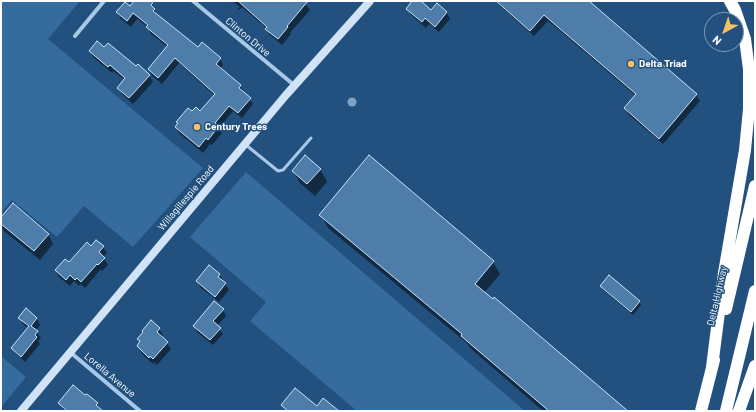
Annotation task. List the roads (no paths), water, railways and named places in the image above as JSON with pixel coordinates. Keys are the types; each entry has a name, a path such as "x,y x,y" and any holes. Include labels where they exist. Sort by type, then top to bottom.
{"highway":[{"path":"712,367 724,273 745,150 749,109 749,69 745,39 735,10 730,1"},
{"name":"Delta Highway","path":"701,411 755,186"},
{"path":"726,411 755,291"},
{"path":"739,411 755,366"}],"main road":[{"name":"Willagillespie Road","path":"21,411 294,85 370,1"}],"street":[{"path":"75,36 104,1"},
{"name":"Clinton Drive","path":"193,1 294,85"},
{"name":"Lorella Avenue","path":"70,352 140,411"}],"lane":[{"path":"244,144 278,171 283,170 311,138"}],"place":[{"name":"Delta Triad","path":"631,64"},
{"name":"Century Trees","path":"197,127"}]}
